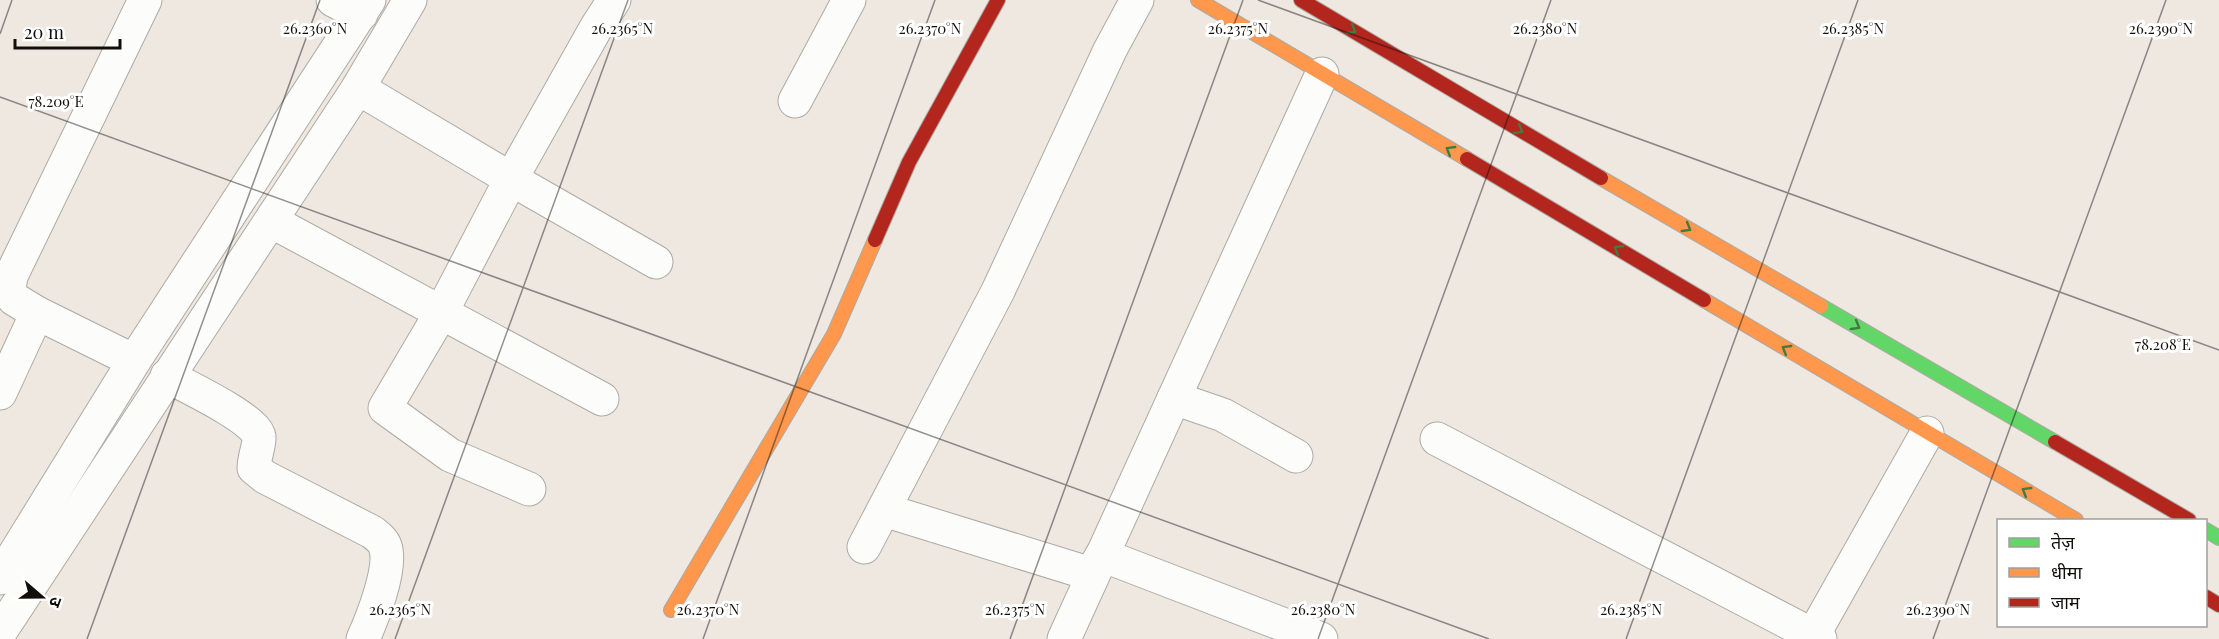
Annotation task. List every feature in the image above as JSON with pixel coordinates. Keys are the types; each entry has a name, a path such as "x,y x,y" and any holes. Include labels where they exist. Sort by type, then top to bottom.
{"main road":[{"path":"671,610 834,334 909,162 998,0"},
{"path":"1198,0 2074,519"},
{"path":"1301,0 1534,139 2187,519"}],"street":[{"path":"134,361 37,313 14,299 9,290 11,276 145,0"},
{"path":"0,632 358,88 410,0"},
{"path":"530,489 450,455 385,408 441,313 511,180 614,0"},
{"path":"795,101 849,0"},
{"path":"864,547 998,291 1110,50 1137,0"},
{"path":"0,578 354,5"},
{"path":"1064,639 1322,74"},
{"path":"358,88 511,180 656,262"},
{"path":"271,220 602,399"},
{"path":"0,393 37,313"},
{"path":"168,376 243,417 255,427 260,437 254,457 254,468 259,473 372,532 384,543 387,555 384,579 363,639"},
{"path":"116,392 147,408"},
{"path":"1174,398 1223,415 1296,456"},
{"path":"1437,439 1815,638 1927,433"},
{"path":"884,510 1091,574 1102,555"},
{"path":"1102,555 1321,639"}],"traffic: fast":[{"path":"1821,306 2055,442"},
{"path":"2207,531 2219,538"}],"traffic: slow":[{"path":"1198,0 1467,159"},
{"path":"1601,178 1821,306"},
{"path":"671,610 834,334 875,240"},
{"path":"1704,300 2074,519"}],"traffic: jam":[{"path":"875,240 909,162 998,0"},
{"path":"1301,0 1601,178"},
{"path":"1467,159 1704,300"},
{"path":"2055,442 2187,519"},
{"path":"2207,598 2219,605"}]}
